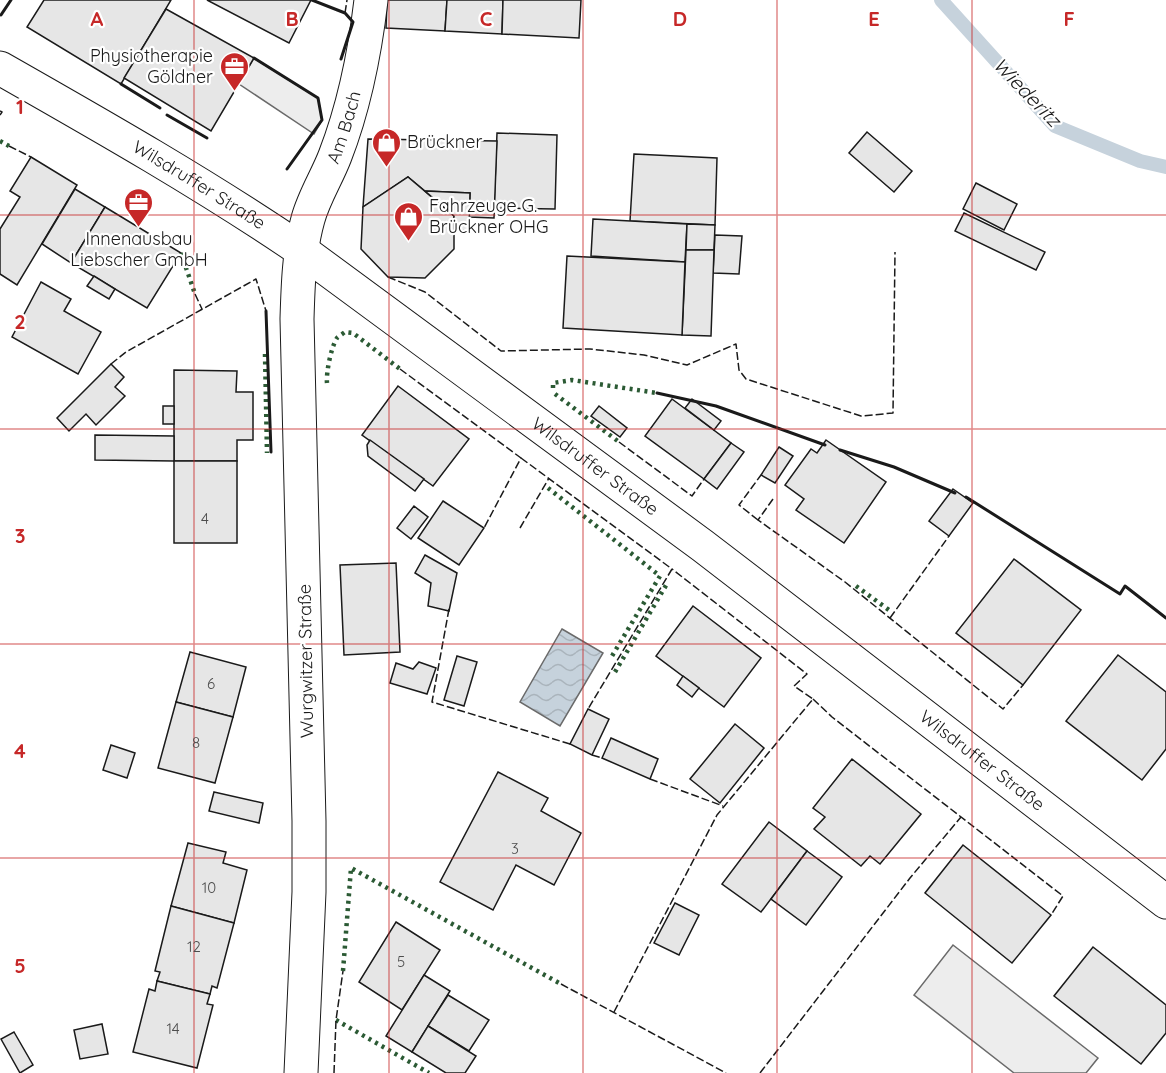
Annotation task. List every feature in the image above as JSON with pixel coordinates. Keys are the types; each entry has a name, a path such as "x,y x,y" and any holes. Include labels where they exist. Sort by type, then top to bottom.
{"main road":[{"name":"Am Bach","path":"301,250 308,217 335,156 348,116 368,21 370,0"},
{"name":"Wilsdruffer Straße","path":"0,68 109,130 256,219 301,250 703,546 1166,902"},
{"name":"Wurgwitzer Straße","path":"301,250 297,318 307,703 309,892 301,1073"}],"shaded area":[{"path":"254,58 318,98 322,120 314,134 239,84"},
{"path":"953,945 1098,1058 1086,1073 1014,1073 914,995"}],"water":[{"path":"562,629 603,653 560,726 520,702"}],"building":[{"path":"44,0 171,0 121,84 27,27"},
{"path":"207,0 311,0 289,43"},
{"path":"387,0 447,0 445,31 386,28"},
{"path":"447,0 503,0 502,34 445,31"},
{"path":"503,0 581,0 579,38 502,34"},
{"path":"166,9 254,58 211,131 124,78"},
{"path":"867,132 912,171 894,192 849,153"},
{"path":"497,133 557,135 555,209 494,208"},
{"path":"368,139 497,141 494,218 469,217 470,193 425,191 408,177 363,207"},
{"path":"634,154 717,158 715,225 630,221"},
{"path":"31,157 77,185 17,285 0,274 0,229 20,197 10,191"},
{"path":"408,177 454,216 454,249 425,278 388,277 361,249 363,207"},
{"path":"976,183 1017,204 1004,230 963,209"},
{"path":"75,189 105,207 71,263 42,244"},
{"path":"425,191 470,193 469,231 454,230 454,216"},
{"path":"105,207 181,253 147,308 71,263"},
{"path":"964,213 1045,252 1036,270 955,231"},
{"path":"593,219 687,224 685,262 591,256"},
{"path":"687,224 715,225 714,250 686,250"},
{"path":"715,235 742,236 739,274 713,273"},
{"path":"686,250 714,250 711,336 682,335"},
{"path":"567,256 685,262 682,335 563,328"},
{"path":"94,276 115,289 109,299 87,286"},
{"path":"41,282 71,299 64,311 101,332 78,374 12,337"},
{"path":"111,364 124,377 115,387 125,396 96,425 86,414 69,431 57,418"},
{"path":"174,370 237,371 236,392 253,392 253,440 237,440 237,461 174,461"},
{"path":"398,386 469,439 433,486 362,435"},
{"path":"672,399 731,443 704,479 645,436"},
{"path":"692,399 721,421 714,430 685,408"},
{"path":"163,406 174,406 174,424 163,424"},
{"path":"599,406 627,428 620,437 591,416"},
{"path":"95,435 174,436 174,461 95,460"},
{"path":"370,440 424,479 415,491 368,456 367,445"},
{"path":"826,440 886,482 844,543 796,510 804,499 785,485 811,449 817,453"},
{"path":"731,443 744,452 717,489 704,479"},
{"path":"779,447 793,456 775,483 761,475"},
{"path":"174,461 237,461 237,543 174,543"},
{"path":"953,489 973,503 949,536 929,521"},
{"path":"443,501 484,528 459,565 418,538"},
{"path":"414,506 428,517 411,539 397,528"},
{"path":"425,555 457,573 449,611 428,606 431,583 415,573"},
{"path":"1014,559 1081,610 1023,685 956,633"},
{"path":"396,563 400,652 344,655 340,565"},
{"path":"693,606 761,658 724,707 656,656"},
{"path":"190,652 246,667 233,717 176,702"},
{"path":"1118,655 1166,692 1166,749 1142,780 1066,721"},
{"path":"457,656 477,662 464,706 444,700"},
{"path":"419,662 436,668 427,694 390,683 396,663 413,669"},
{"path":"683,676 699,688 692,697 677,685"},
{"path":"176,702 233,717 215,783 158,768"},
{"path":"588,709 609,719 592,755 570,744"},
{"path":"735,724 764,748 720,803 690,779"},
{"path":"611,738 658,759 650,779 602,758"},
{"path":"111,745 135,753 127,778 103,770"},
{"path":"852,759 921,814 880,864 870,856 861,866 814,829 825,817 813,808"},
{"path":"498,772 548,798 541,811 581,833 554,885 516,865 493,910 440,882"},
{"path":"214,792 263,803 259,823 209,811"},
{"path":"769,822 807,851 761,912 722,884"},
{"path":"188,843 226,852 223,863 247,870 234,923 171,906"},
{"path":"963,845 1051,915 1012,963 925,893"},
{"path":"807,851 842,877 806,925 771,899"},
{"path":"675,903 699,915 679,955 654,943"},
{"path":"171,906 234,923 217,988 212,986 210,994 157,981 160,972 155,971"},
{"path":"396,922 440,950 402,1010 359,982"},
{"path":"1093,947 1166,1005 1166,1033 1141,1064 1054,996"},
{"path":"424,975 450,991 412,1052 386,1036"},
{"path":"157,981 210,994 207,1004 213,1005 197,1068 133,1052 149,989 155,991"},
{"path":"448,995 489,1020 469,1051 428,1026"},
{"path":"102,1024 108,1054 80,1059 74,1030"},
{"path":"428,1026 476,1056 465,1073 446,1073 412,1052"},
{"path":"14,1032 33,1065 20,1073 1,1039"}],"waterway":[{"name":"Wiederitz","path":"941,0 1055,126 1140,161 1166,167"}],"hedge":[{"path":"0,141 9,146"},
{"path":"181,253 195,294"},
{"path":"327,383 333,347 337,337 345,332 353,333 400,369"},
{"path":"265,354 267,453"},
{"path":"553,388 553,383 572,380 657,393"},
{"path":"555,394 619,442"},
{"path":"548,488 660,576 612,656"},
{"path":"615,672 668,582"},
{"path":"856,586 889,610"},
{"path":"343,971 351,868 561,984"},
{"path":"336,1020 429,1073"}],"fence":[{"path":"345,13 347,0"},
{"path":"0,111 2,112 0,115"},
{"path":"9,146 31,157"},
{"path":"388,277 425,292 501,351 590,349 644,355 687,365 736,344 739,370 746,379 861,416 893,413 895,252"},
{"path":"111,364 126,352 256,279 266,311"},
{"path":"195,294 202,309"},
{"path":"400,369 521,458 484,528"},
{"path":"619,442 692,496 704,479"},
{"path":"521,458 672,569 588,709"},
{"path":"758,520 739,505 761,475"},
{"path":"520,528 549,478"},
{"path":"773,499 758,520 845,582 1003,709 1023,685"},
{"path":"890,618 949,536"},
{"path":"614,1012 717,815 813,699 794,686 807,674 672,569"},
{"path":"449,609 432,702 570,744"},
{"path":"813,699 832,717 1063,896 1051,915"},
{"path":"592,755 602,758"},
{"path":"650,779 723,806"},
{"path":"760,1073 910,878 961,817"},
{"path":"334,1073 336,1020 343,971"},
{"path":"561,984 726,1073"}],"wall":[{"path":"1,15 11,0"},
{"path":"312,0 345,13 353,22 341,59"},
{"path":"254,58 318,98 322,120 287,169"},
{"path":"121,84 160,108"},
{"path":"167,115 207,138"},
{"path":"266,311 271,452"},
{"path":"657,393 716,406 825,445"},
{"path":"840,450 894,467 955,493"},
{"path":"966,497 1120,594 1125,586 1166,618"}],"place":[{"name":"Physiotherapie Göldner","path":"234,92"},
{"name":"Brückner","path":"386,168"},
{"name":"Innenausbau Liebscher GmbH","path":"139,228"},
{"name":"Fahrzeuge G. Brückner OHG","path":"408,242"}]}
